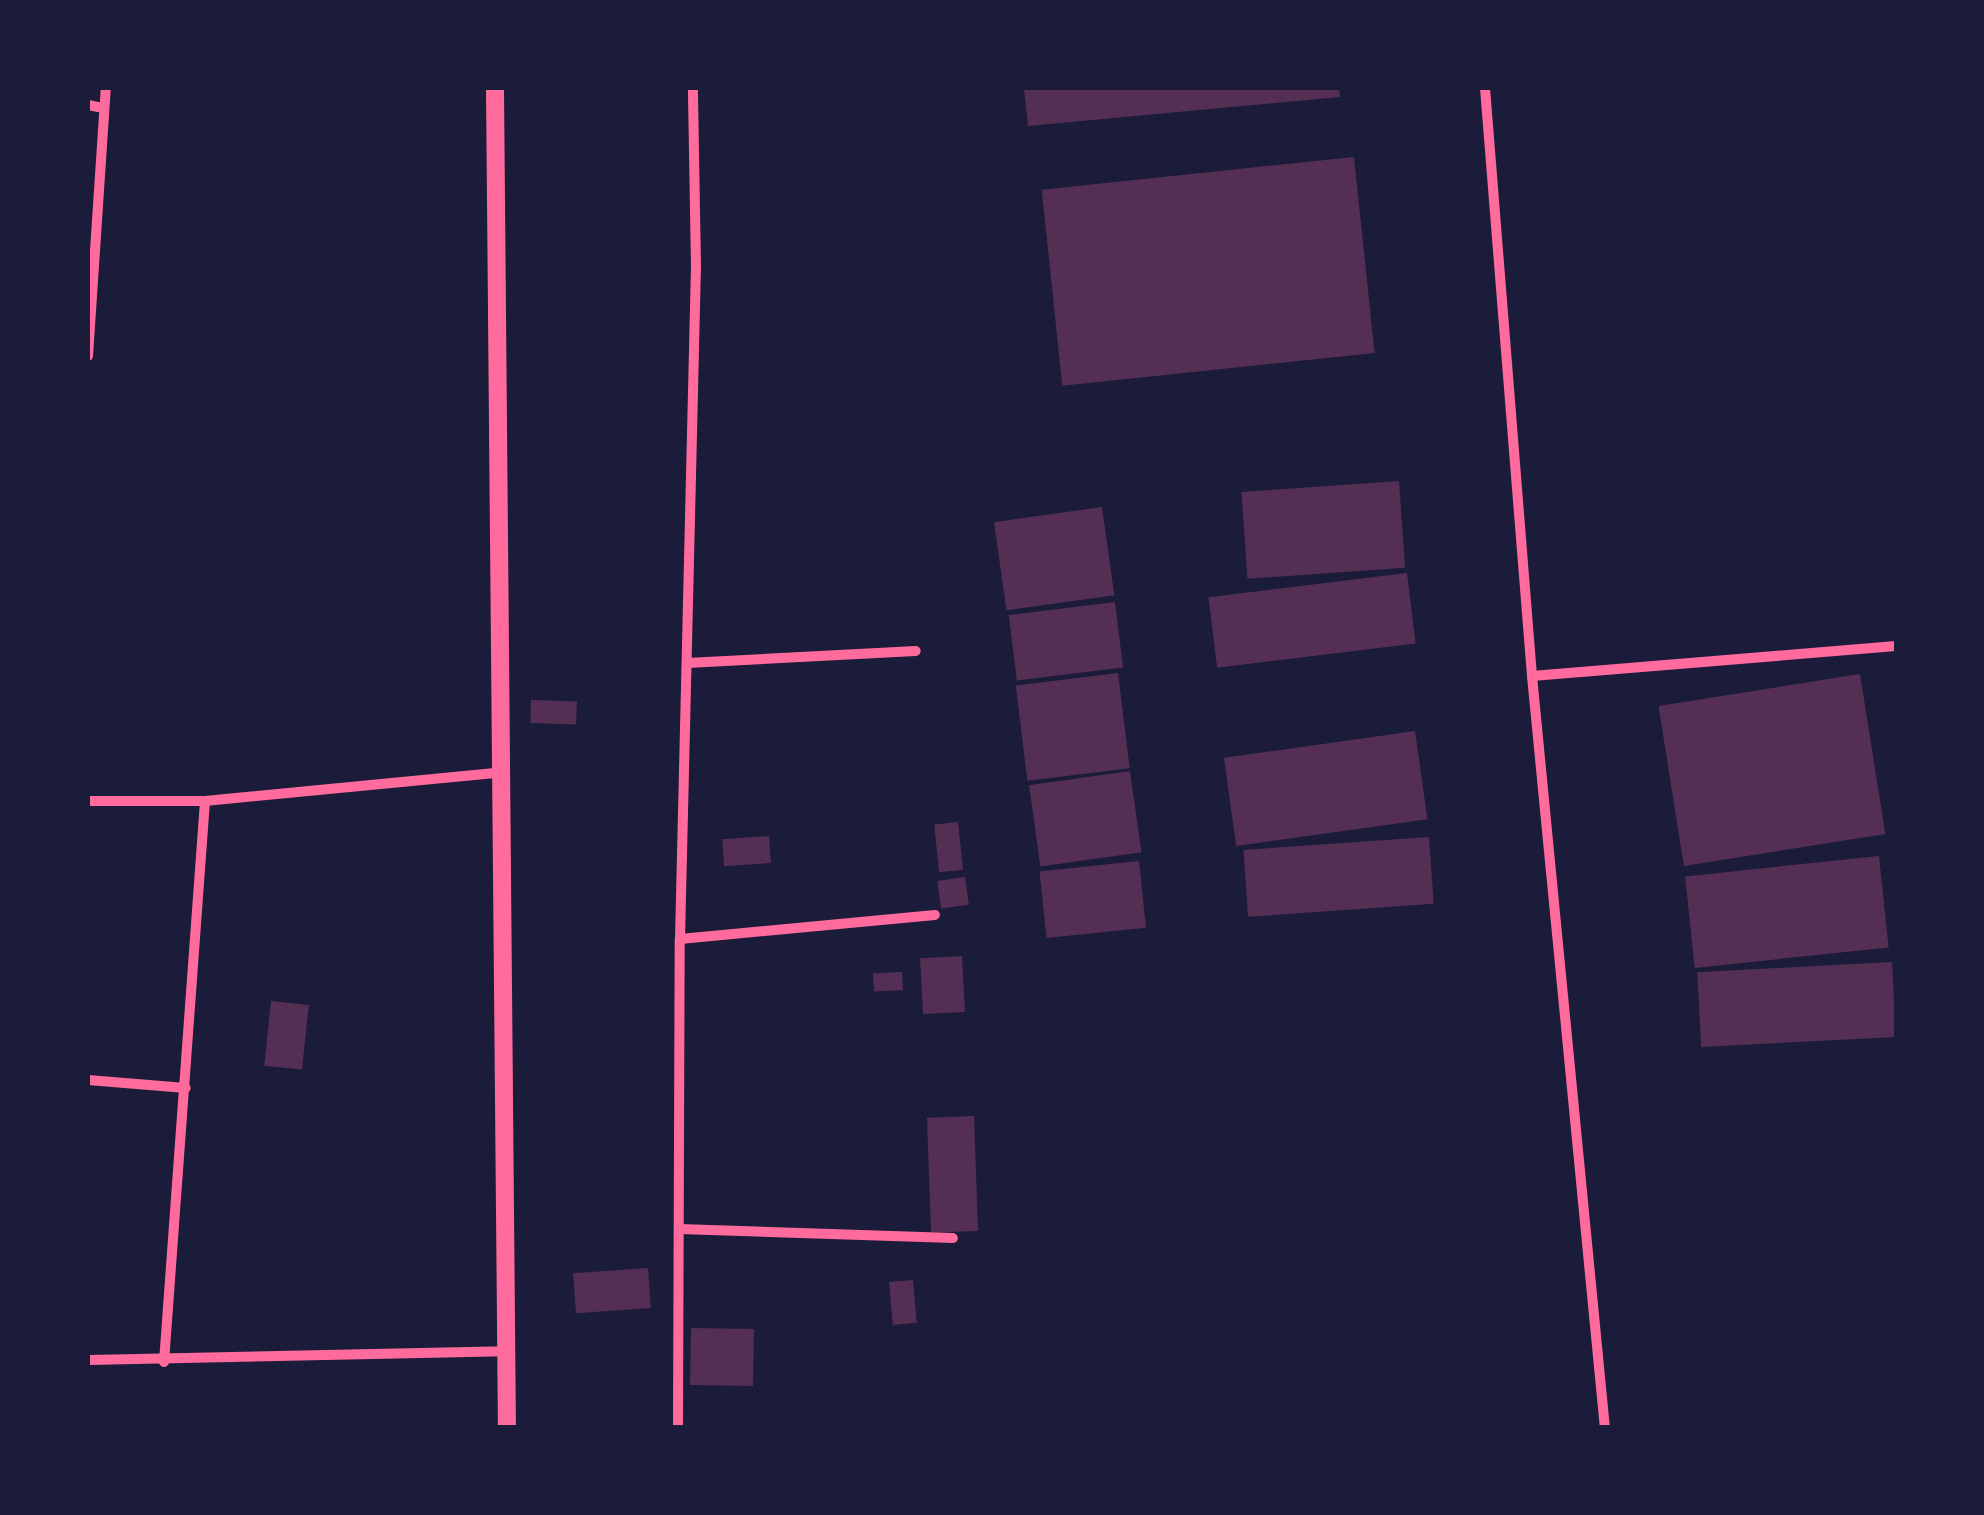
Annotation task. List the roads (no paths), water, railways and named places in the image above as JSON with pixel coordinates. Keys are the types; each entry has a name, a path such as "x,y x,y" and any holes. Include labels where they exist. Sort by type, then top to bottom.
{"street":[{"path":"88,356 106,88"},
{"path":"495,88 498,773 507,1428"},
{"path":"678,1428 680,939 696,267 692,88"},
{"path":"1485,88 1532,676 1605,1428"},
{"path":"88,105 104,108"},
{"path":"1532,676 1896,646"},
{"path":"687,663 916,650"},
{"path":"88,801 205,801 498,773"},
{"path":"164,1362 205,801"},
{"path":"680,939 935,915"},
{"path":"88,1080 186,1088"},
{"path":"679,1229 953,1238"},
{"path":"88,1360 164,1362 505,1351"}]}
